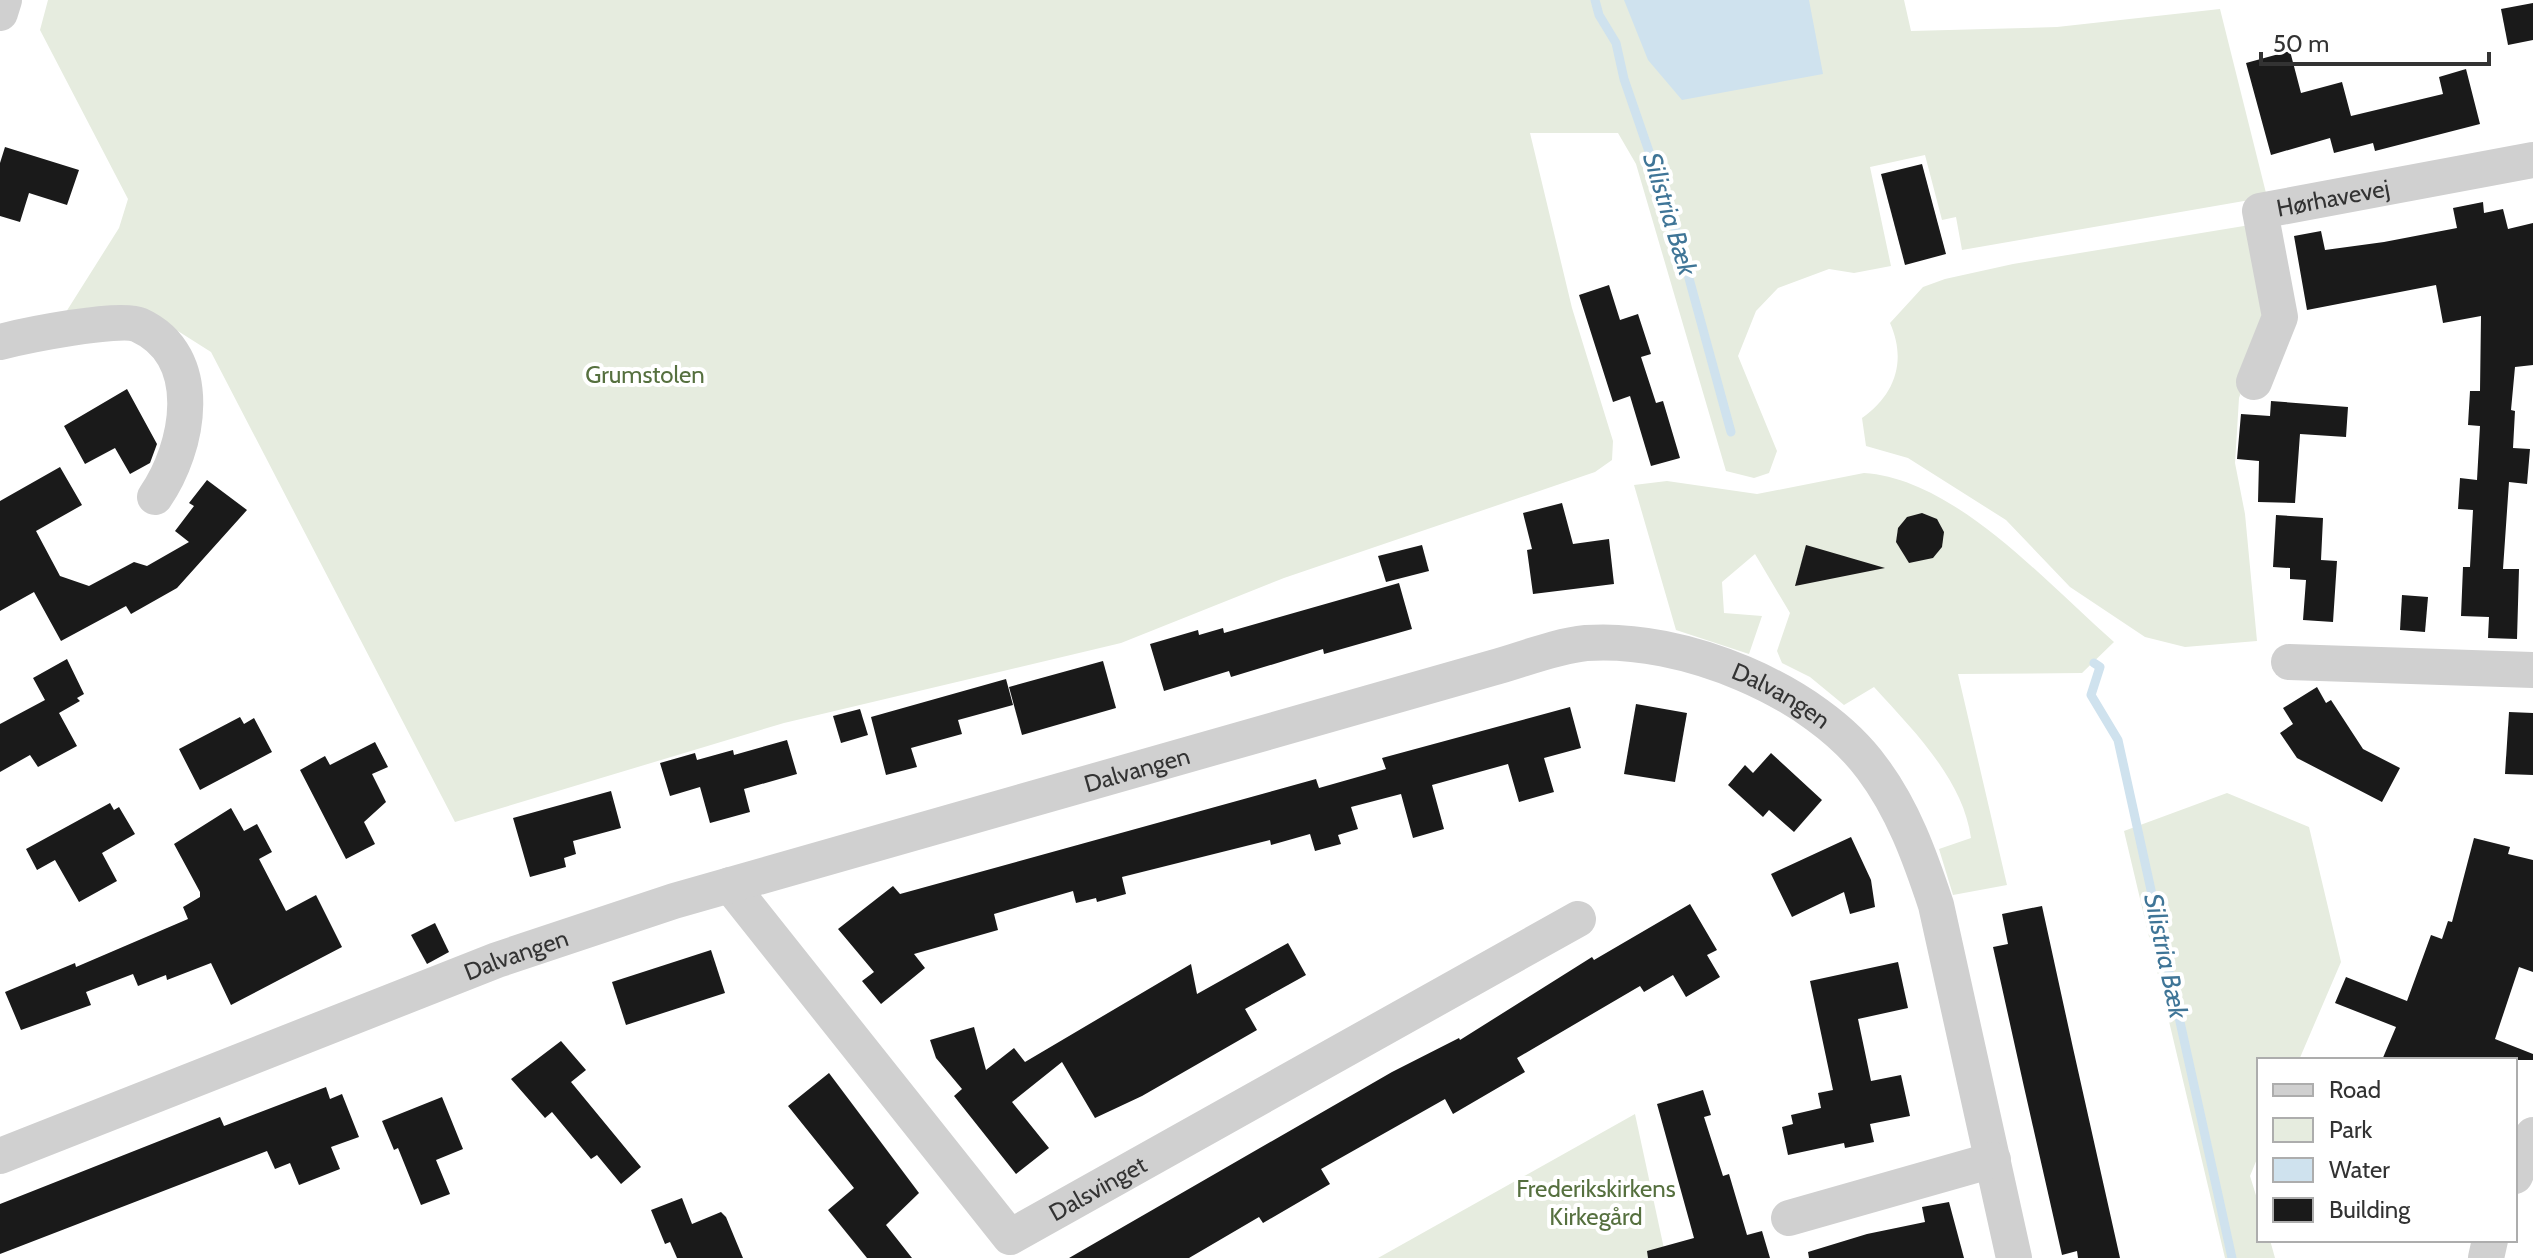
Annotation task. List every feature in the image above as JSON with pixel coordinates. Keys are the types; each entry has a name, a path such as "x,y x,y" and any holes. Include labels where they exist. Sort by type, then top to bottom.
{"street":[{"path":"0,13 4,0"},
{"name":"Hørhavevej","path":"2254,382 2280,317 2260,211 2533,160"},
{"path":"0,342 110,323 137,324 163,342 182,371 187,420 170,476 155,497"},
{"name":"Dalvangen","path":"0,1156 497,960 730,885 1584,643 1652,648 1710,661 1749,676 1803,704 1843,736 1871,765 1905,823 1936,905 2014,1258"},
{"path":"2289,662 2533,670"},
{"name":"Dalsvinget","path":"730,885 1010,1237 1578,919"},
{"path":"2517,1171 2533,1135"},
{"path":"1789,1218 1993,1160"}],"green space":[{"name":"Grumstolen","path":"48,0 1904,0 1911,31 2057,27 2220,9 2267,197 1962,250 1956,217 1942,220 1925,155 1870,167 1891,266 1854,273 1829,269 1778,288 1756,311 1738,356 1777,451 1769,473 1754,478 1726,471 1636,164 1618,133 1530,133 1572,308 1613,441 1612,460 1595,472 1284,578 1121,643 784,723 455,822 211,352 151,314 61,320 119,228 128,199 40,30"},
{"path":"2256,224 2268,316 2239,398 2235,463 2245,514 2257,641 2185,647 2145,637 2070,587 2006,520 1908,458 1866,446 1862,418 1883,399 1895,376 1897,351 1890,323 1923,287 2013,264"},
{"path":"1864,473 1898,480 1932,494 1966,514 2029,564 2114,642 2082,673 1958,674 2007,885 1953,895 1939,849 1971,838 1966,816 1947,776 1920,738 1874,687 1844,705 1810,677 1782,663 1777,651 1790,613 1755,554 1722,582 1724,613 1762,616 1749,654 1676,630 1634,485 1667,481 1757,494"},
{"path":"2227,793 2309,827 2341,962 2300,1058 2257,1058 2257,1159 2250,1176 2257,1199 2257,1242 2271,1242 2275,1258 2225,1258 2124,831"},
{"name":"Frederikskirkens Kirkegård","path":"1635,1114 1666,1258 1378,1258"}],"water":[{"path":"1624,0 1809,0 1823,74 1682,100 1648,60"}],"building":[{"path":"2533,3 2533,40 2508,45 2501,9"},
{"path":"2290,51 2301,93 2342,82 2351,116 2443,94 2439,77 2466,69 2480,124 2375,151 2373,143 2334,153 2330,138 2271,155 2246,63"},
{"path":"5,147 79,170 67,205 29,193 20,222 0,216 0,163"},
{"path":"1922,164 1946,254 1905,265 1881,174"},
{"path":"2483,202 2484,213 2503,209 2508,229 2533,223 2533,365 2515,367 2511,410 2515,411 2513,448 2530,449 2527,484 2509,482 2503,569 2519,569 2517,639 2488,638 2489,617 2461,616 2463,567 2470,567 2473,510 2458,509 2460,478 2477,480 2480,426 2468,425 2470,391 2480,391 2481,316 2443,323 2436,285 2307,310 2294,236 2321,231 2325,250 2384,242 2457,228 2453,208"},
{"path":"1609,285 1620,320 1638,314 1651,354 1641,357 1656,403 1663,401 1680,458 1651,466 1630,396 1613,402 1579,295"},
{"path":"127,389 157,444 150,463 130,474 115,448 85,464 64,426"},
{"path":"2271,401 2348,407 2346,437 2300,434 2295,503 2258,502 2259,461 2237,459 2241,414 2270,416"},
{"path":"60,467 82,505 36,531 60,576 89,586 134,562 147,566 189,542 175,531 194,506 189,503 207,480 247,510 177,588 131,614 126,606 61,641 34,592 0,611 0,501"},
{"path":"1562,503 1573,544 1609,539 1614,584 1533,594 1527,550 1532,549 1523,513"},
{"path":"1922,513 1937,519 1944,532 1942,547 1933,558 1909,563 1896,542 1898,528 1907,517"},
{"path":"2276,515 2323,518 2321,560 2337,561 2333,622 2303,620 2306,580 2290,579 2290,568 2273,567"},
{"path":"1422,545 1429,571 1386,582 1378,556"},
{"path":"1806,545 1885,568 1795,586"},
{"path":"1399,583 1412,629 1324,654 1323,649 1231,677 1229,671 1164,691 1150,644 1198,630 1199,635 1223,628 1224,633"},
{"path":"2402,595 2428,597 2425,632 2400,630"},
{"path":"67,659 84,694 77,698 80,701 59,713 77,746 38,767 30,755 0,772 0,724 45,700 33,678"},
{"path":"1103,661 1116,708 1022,735 1009,687"},
{"path":"1006,679 1013,705 958,720 962,734 911,748 917,767 886,775 871,717"},
{"path":"2317,687 2326,703 2331,700 2363,749 2400,768 2382,802 2297,758 2280,733 2293,724 2283,708"},
{"path":"1636,704 1687,713 1675,782 1624,774"},
{"path":"1570,707 1581,748 1544,758 1554,792 1519,802 1508,764 1432,785 1444,829 1413,838 1401,794 1351,807 1358,829 1338,835 1341,844 1315,851 1310,834 1271,845 1270,840 1122,877 1126,894 1097,902 1096,898 1076,903 1073,891 994,914 998,930 914,954 925,968 881,1004 862,981 874,972 838,929 893,886 900,894 1316,779 1319,788 1386,769 1382,758"},
{"path":"860,709 868,735 841,743 833,716"},
{"path":"2509,712 2533,713 2533,775 2505,774"},
{"path":"240,717 244,724 254,718 272,752 200,790 179,749"},
{"path":"787,740 797,774 744,789 750,812 710,823 700,787 670,796 660,763 695,753 697,760 733,750 734,755"},
{"path":"375,742 388,767 372,774 386,802 364,822 375,844 346,859 300,770 325,756 330,765"},
{"path":"1771,753 1822,800 1794,832 1769,810 1763,817 1728,785 1745,765 1753,773"},
{"path":"611,791 621,828 573,841 576,854 564,858 566,867 530,877 513,818"},
{"path":"110,803 114,810 119,807 135,834 102,853 117,881 79,902 55,860 37,870 26,849"},
{"path":"231,808 244,831 257,824 272,852 259,859 286,911 316,895 342,947 231,1005 211,963 167,980 166,975 138,986 133,974 86,992 91,1005 21,1030 5,992 75,963 76,967 188,919 183,907 200,897 200,892 174,844"},
{"path":"1851,837 1871,880 1875,907 1850,914 1844,892 1792,917 1771,874"},
{"path":"2474,838 2510,847 2508,854 2533,860 2533,972 2519,967 2495,1039 2533,1054 2533,1060 2383,1058 2396,1027 2335,1003 2346,977 2407,1001 2431,935 2442,939 2448,921 2452,922"},
{"path":"1690,904 1717,950 1707,955 1720,977 1686,997 1673,975 1644,992 1640,986 1517,1058 1525,1072 1453,1114 1445,1099 1321,1169 1330,1184 1263,1223 1259,1217 1189,1258 1069,1258 1392,1072 1460,1040 1592,957 1594,960"},
{"path":"2042,906 2120,1258 2078,1258 2077,1251 2062,1255 2024,1087 1993,947 2008,944 2002,914"},
{"path":"435,923 449,952 427,964 411,935"},
{"path":"1288,943 1306,975 1245,1009 1257,1030 1142,1096 1095,1118 1062,1062 1012,1102 1049,1148 1016,1174 954,1096 962,1089 936,1058 930,1040 974,1027 986,1070 1014,1048 1025,1062 1191,964 1197,994"},
{"path":"711,950 725,993 626,1025 612,982"},
{"path":"1898,962 1908,1008 1858,1019 1871,1081 1901,1075 1910,1116 1870,1124 1874,1142 1845,1148 1844,1143 1788,1155 1782,1127 1793,1124 1791,1115 1821,1108 1818,1093 1833,1090 1810,981"},
{"path":"561,1041 586,1070 571,1082 641,1167 621,1184 597,1155 591,1159 552,1112 545,1118 511,1079"},
{"path":"829,1073 919,1193 886,1225 912,1258 867,1258 828,1210 854,1188 788,1106"},
{"path":"326,1087 330,1099 342,1094 359,1137 331,1147 340,1169 299,1185 290,1163 275,1169 267,1151 0,1254 0,1204 220,1117 224,1126"},
{"path":"1703,1090 1711,1115 1704,1117 1723,1176 1729,1174 1747,1235 1762,1231 1770,1258 1648,1258 1647,1251 1694,1238 1657,1104"},
{"path":"442,1097 463,1149 436,1160 450,1194 421,1205 398,1148 394,1150 382,1121"},
{"path":"682,1198 692,1224 721,1212 743,1258 677,1258 670,1242 665,1244 651,1210"},
{"path":"1949,1202 1964,1258 1809,1258 1808,1252 1867,1234 1925,1222 1922,1207"}],"waterway":[{"name":"Silistria Bæk","path":"1595,0 1599,15 1616,43 1624,79 1675,227 1731,432"},
{"name":"Silistria Bæk","path":"2094,663 2100,667 2091,695 2118,740 2232,1258"}]}
